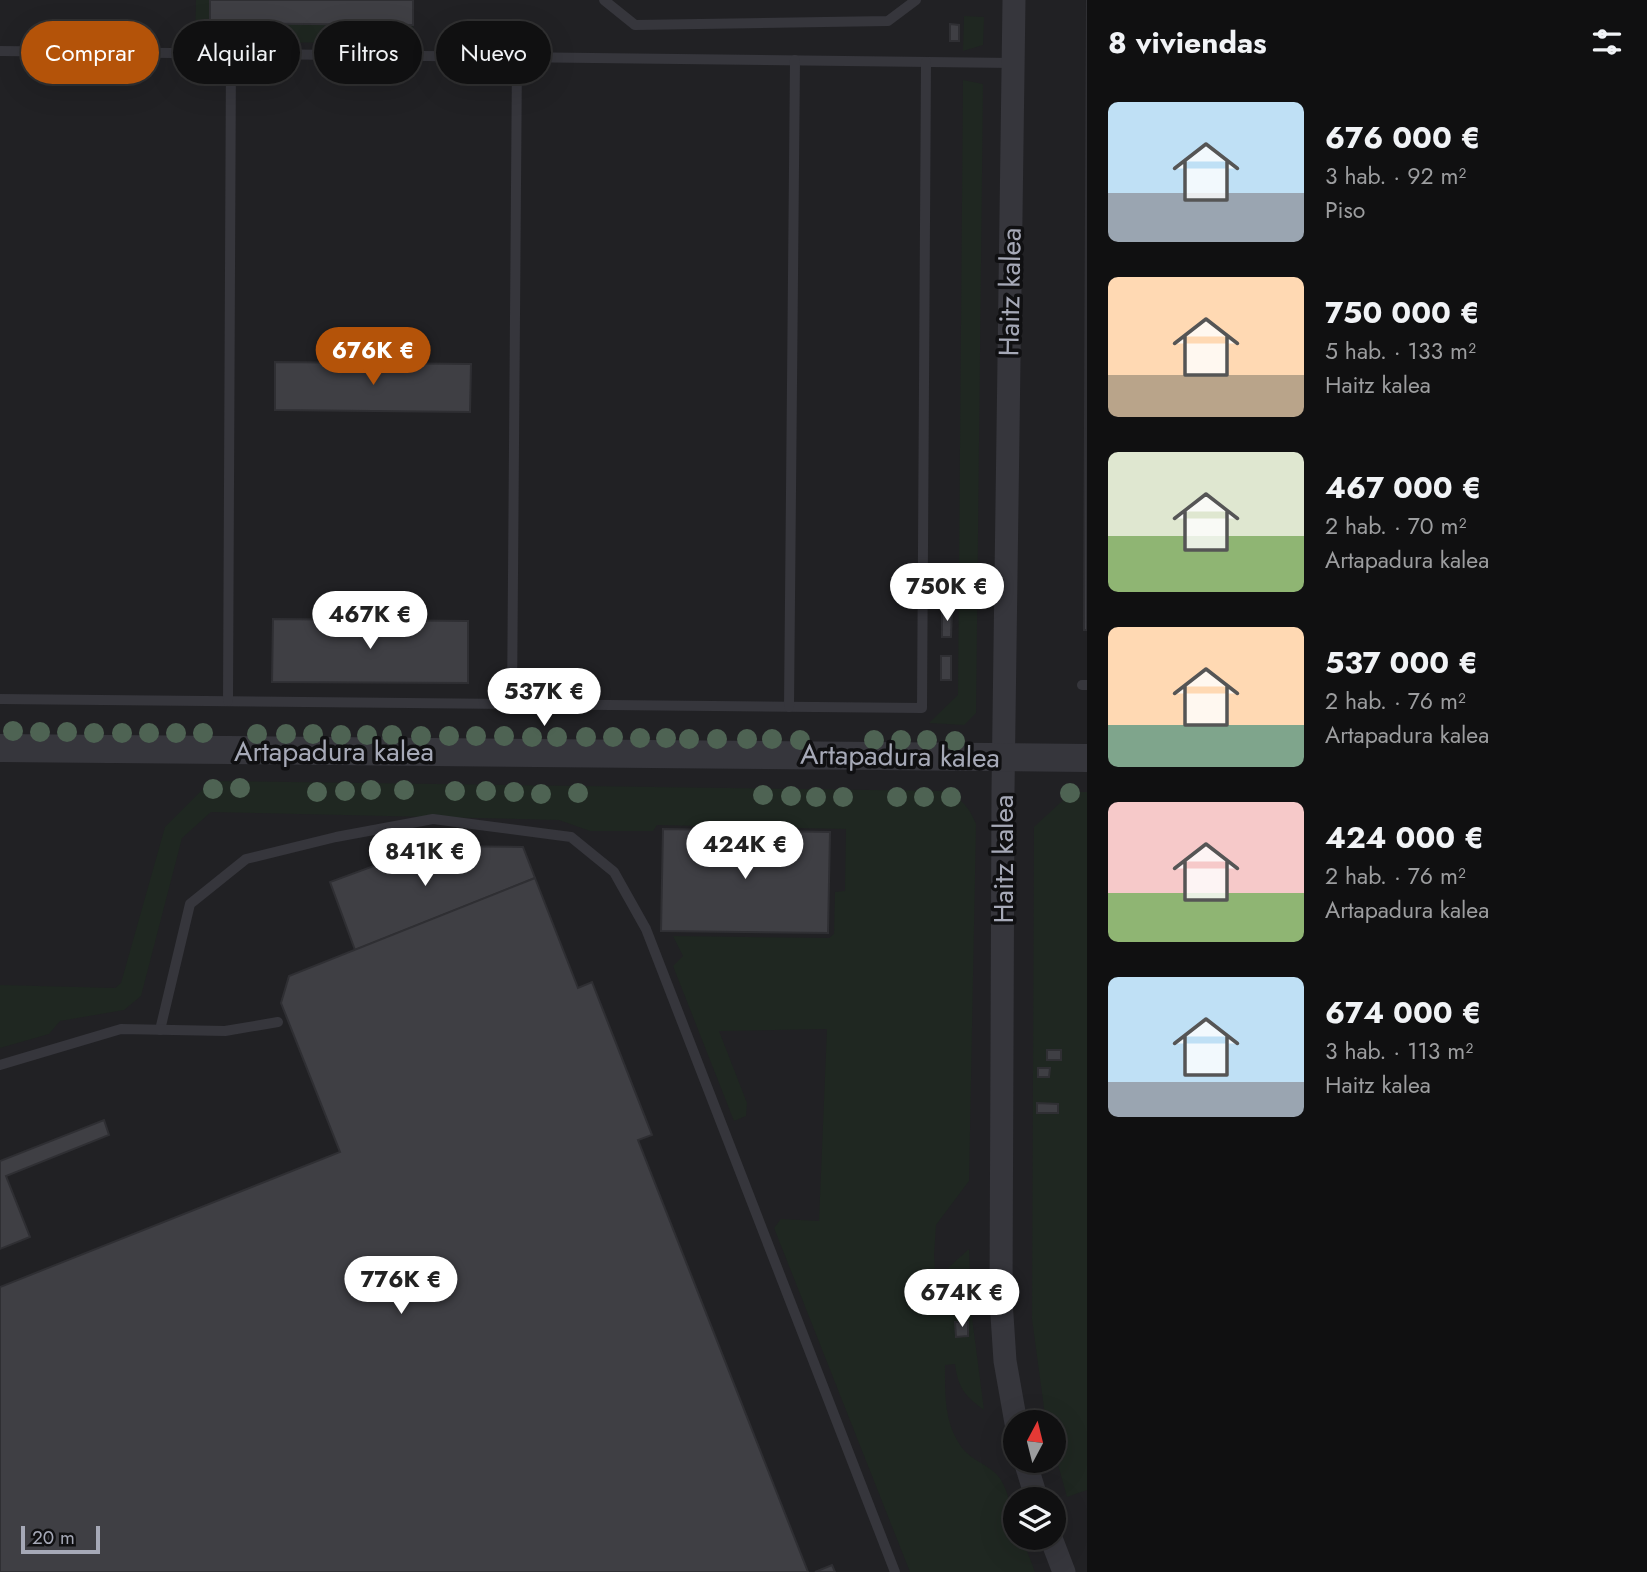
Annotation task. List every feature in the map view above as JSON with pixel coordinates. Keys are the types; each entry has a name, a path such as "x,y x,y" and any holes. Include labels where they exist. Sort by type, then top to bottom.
{"street":[{"name":"Haitz kalea","path":"1014,0 1004,757 1001,1300 1005,1361 1014,1410"},
{"name":"Artapadura kalea","path":"0,748 1087,758"},
{"path":"1056,1550 1064,1572"}],"lane":[{"path":"604,0 635,24 888,21 916,0"},
{"path":"0,51 173,53"},
{"path":"300,55 436,56"},
{"path":"551,57 1013,63"},
{"path":"789,707 795,60"},
{"path":"0,699 922,708 926,62"},
{"path":"228,701 231,84"},
{"path":"512,704 517,84"},
{"path":"160,1030 190,904 246,859 433,819 571,837 614,872 646,929 895,1572"},
{"path":"0,1065 121,1029 225,1031 278,1022"}],"shaded area":[{"path":"0,0 1087,0 1087,1572 0,1572"},
{"path":"196,0 210,0 210,21 196,21"},
{"path":"964,16 984,17 983,45 963,51"},
{"path":"300,24 314,24 314,43 300,42"},
{"path":"963,80 983,84 976,713 964,725 929,723 958,695"},
{"path":"211,781 942,791 963,803 976,824 969,1181 936,1225 934,1255 937,1299 949,1299 949,1267 969,1249 971,1310 984,1410 964,1391 955,1364 945,1365 946,1404 953,1431 962,1447 1002,1481 1004,1487 1003,1550 1027,1550 1035,1572 910,1572 774,1228 781,1219 819,1221 827,1029 719,1031 747,1103 746,1116 734,1121 673,966 683,956 673,936 829,938 834,934 835,892 845,891 846,829 657,825 653,831 590,831 559,820 211,812 182,838 141,996 124,1010 60,1021 49,1034 0,1048 0,985 115,988 121,983 165,827"},
{"path":"1072,792 1087,792 1087,1490 1067,1497 1061,1474 1066,1474 1066,1410 1044,1410 1032,1319 1034,827"}],"building":[{"path":"210,0 413,0 413,21 314,21 314,24 300,24 300,21 210,21"},
{"path":"1087,0 1087,630 1084,630"},
{"path":"950,24 959,25 959,41 950,41"},
{"path":"275,362 471,364 470,412 275,410"},
{"path":"942,610 952,610 951,637 942,637"},
{"path":"273,619 468,621 468,683 272,682"},
{"path":"941,656 951,656 951,680 941,680"},
{"path":"663,829 830,832 828,933 661,931"},
{"path":"428,846 523,847 535,878 355,950 330,882"},
{"path":"535,878 578,988 592,982 652,1135 638,1140 808,1572 0,1572 0,1287 340,1152 281,1003 289,976"},
{"path":"1047,1050 1061,1050 1061,1060 1047,1060"},
{"path":"1038,1068 1050,1068 1049,1077 1038,1077"},
{"path":"1037,1103 1058,1104 1058,1113 1037,1113"},
{"path":"104,1120 109,1135 6,1176 30,1237 0,1249 0,1161"},
{"path":"955,1322 968,1322 968,1336 956,1337"},
{"path":"832,1565 835,1572 815,1572"}]}
